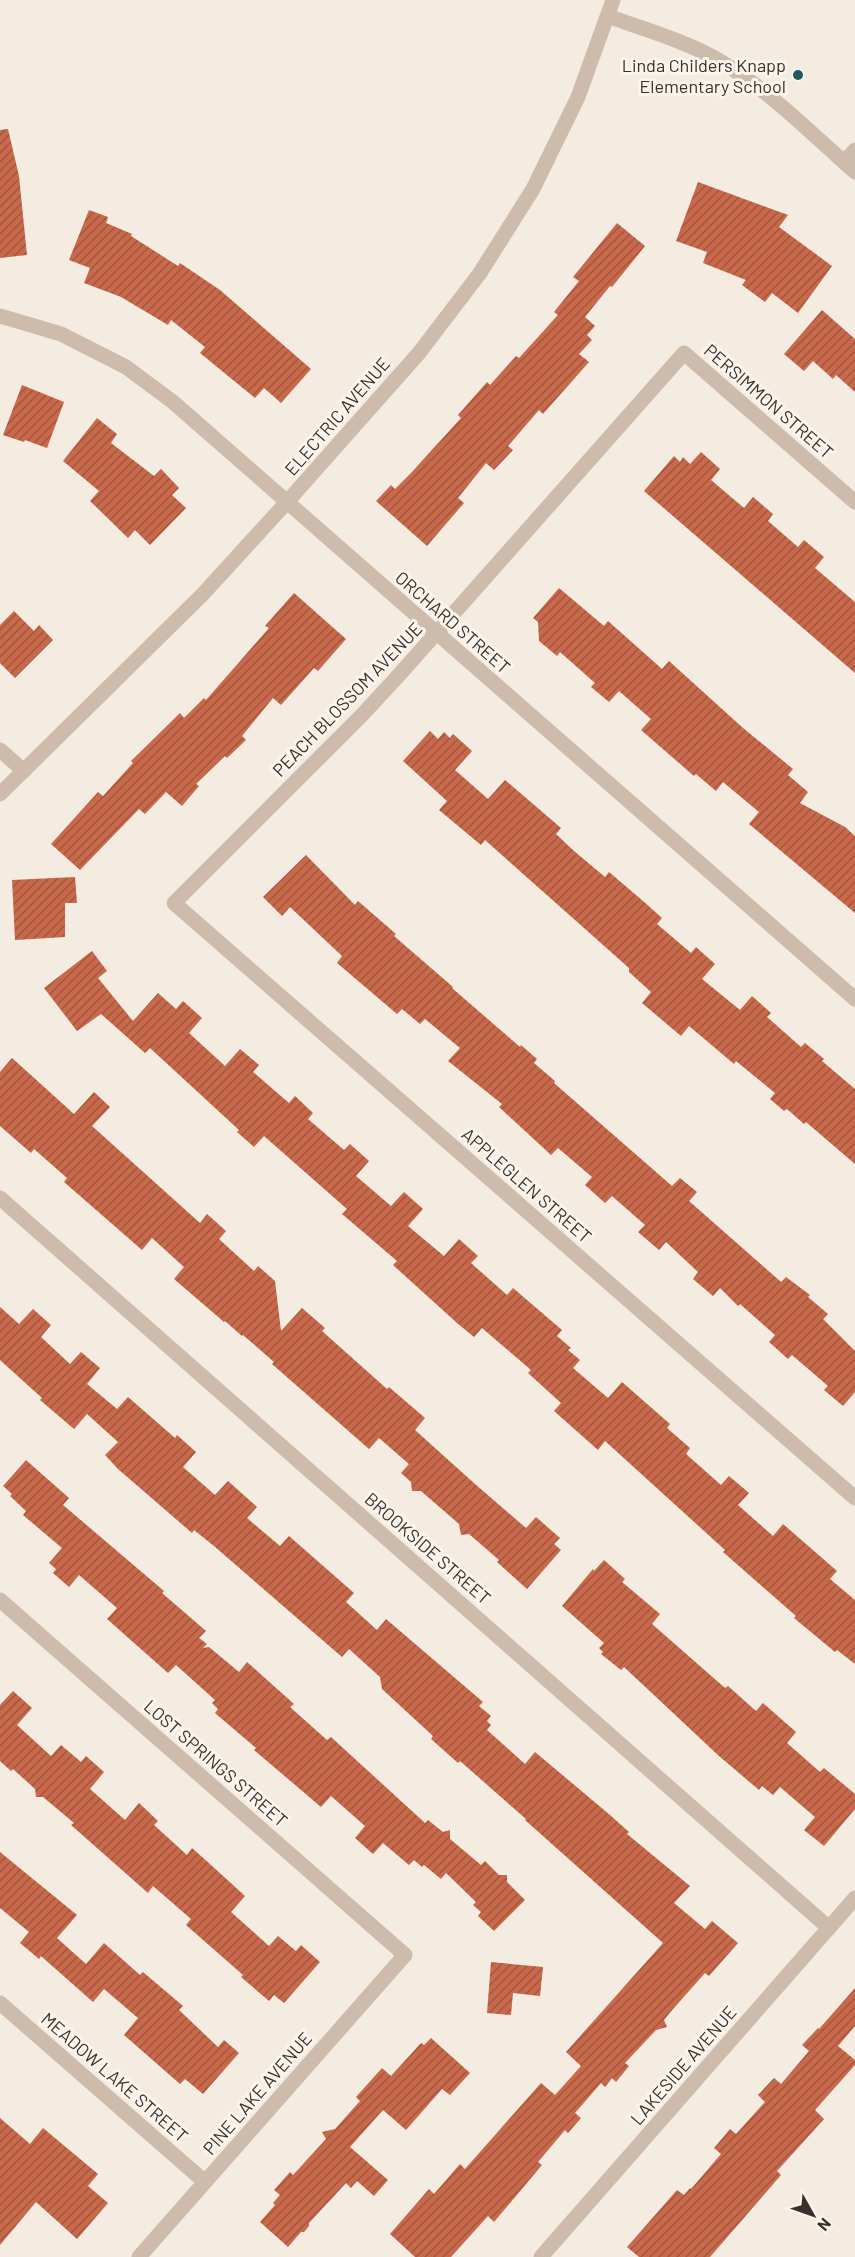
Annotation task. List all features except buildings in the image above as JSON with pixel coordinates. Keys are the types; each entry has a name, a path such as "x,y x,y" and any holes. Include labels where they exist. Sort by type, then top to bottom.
{"street":[{"name":"ELECTRIC AVENUE","path":"0,794 203,594 419,353 480,273 538,178 578,97 613,0"},
{"path":"608,16 719,60 762,89 850,167 855,150"},
{"name":"ORCHARD STREET","path":"0,315 61,334 126,368 173,402 855,999"},
{"name":"PERSIMMON STREET","path":"684,353 855,502"},
{"name":"PEACH BLOSSOM AVENUE","path":"174,903 362,715 684,353"},
{"path":"0,750 24,771"},
{"name":"APPLEGLEN STREET","path":"174,903 855,1497"},
{"name":"BROOKSIDE STREET","path":"0,1198 829,1928"},
{"name":"LOST SPRINGS STREET","path":"0,1600 405,1955"},
{"name":"LAKESIDE AVENUE","path":"541,2257 855,1899"},
{"name":"PINE LAKE AVENUE","path":"139,2257 405,1955"},
{"name":"MEADOW LAKE STREET","path":"0,2003 205,2181"}],"place":[{"name":"Linda Childers Knapp Elementary School","path":"798,75"}]}
